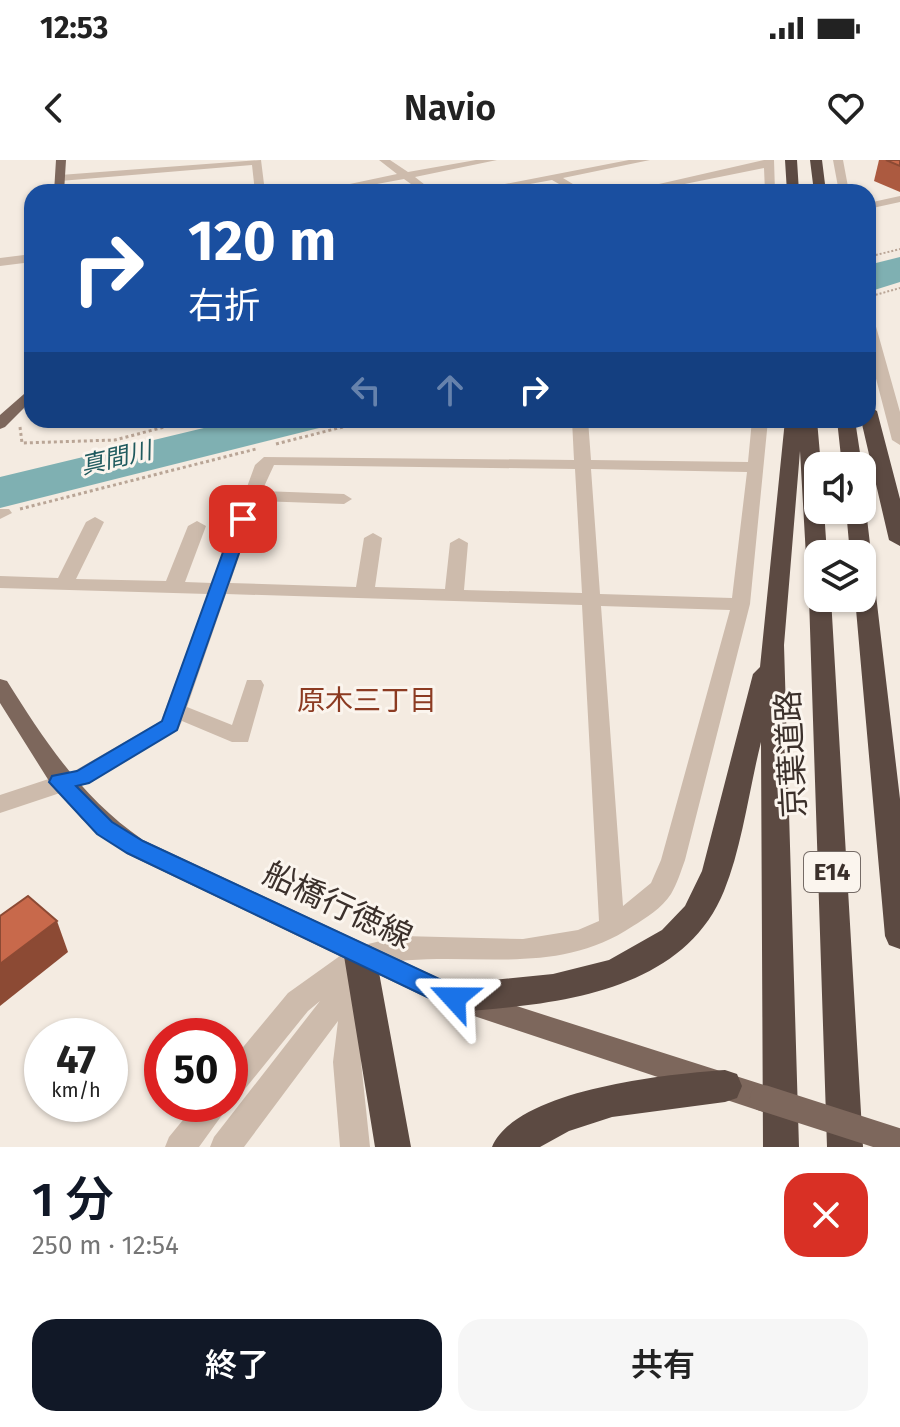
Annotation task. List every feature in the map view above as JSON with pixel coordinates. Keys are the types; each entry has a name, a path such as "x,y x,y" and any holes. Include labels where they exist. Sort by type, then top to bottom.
{"highway":[{"path":"791,160 792,184"},
{"path":"816,160 819,184"},
{"path":"781,1147 772,645 793,428"},
{"path":"809,428 816,540"},
{"path":"847,428 850,452"},
{"path":"872,428 899,539"},
{"name":"京葉道路","path":"821,612 845,1147"},
{"name":"E14","path":"868,612 900,936"},
{"path":"454,998 538,992 631,966 663,948 697,913 713,880 772,645"},
{"path":"360,956 393,1147"},
{"path":"510,1147 537,1128 577,1109 667,1090 725,1086"}],"main road":[{"path":"60,184 61,160"},
{"path":"6,425 24,401"},
{"name":"船橋行徳線","path":"0,686 59,782 105,828 135,847 454,998 900,1142"}],"street":[{"path":"384,160 417,184"},
{"path":"365,184 492,160"},
{"path":"514,184 645,160"},
{"path":"838,160 842,184"},
{"path":"60,178 256,161 259,184"},
{"path":"666,184 769,162 770,184"},
{"path":"554,177 567,184"},
{"path":"876,204 900,199"},
{"path":"0,262 24,259"},
{"path":"876,353 900,440"},
{"path":"882,375 900,375"},
{"path":"581,428 612,927"},
{"path":"248,1063 298,1002 360,956 402,947 523,950 555,947 612,927 661,889 673,860 741,604 759,428"},
{"path":"0,804 59,782 82,777 170,725 263,465 270,460 755,467"},
{"path":"252,496 344,499"},
{"path":"66,581 95,522"},
{"path":"174,585 197,526"},
{"path":"365,591 373,538"},
{"path":"454,594 459,543"},
{"path":"0,582 66,581 741,604"},
{"path":"175,710 240,737 254,685"},
{"path":"225,1147 327,1015 360,956"},
{"path":"355,1147 347,1062 360,956"},
{"path":"180,1147 200,1122"}],"path":[{"path":"876,255 900,249"},
{"path":"876,295 900,288"},
{"path":"6,425 22,427 22,443 115,440 161,428"},
{"path":"1,513 338,428"}],"water":[{"path":"900,257 900,282 876,290 876,263"},
{"name":"真間川","path":"204,428 319,428 0,508 0,477"}],"building":[{"path":"886,160 900,160 900,166"},
{"path":"28,896 57,921 0,964 0,916"}],"district":[{"name":"原木三丁目","path":"367,700"}],"route":[{"path":"243,519 170,725 82,777 59,782 105,828 135,847 454,998"}]}
